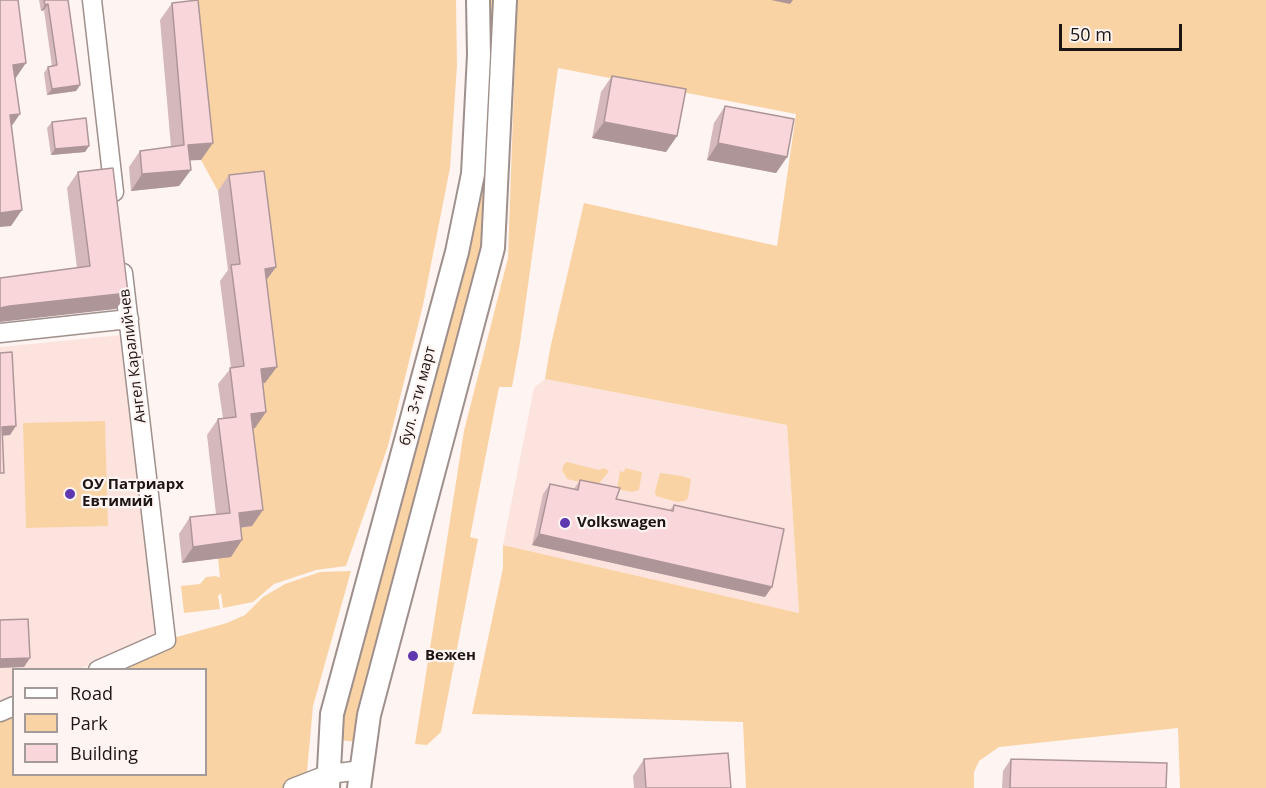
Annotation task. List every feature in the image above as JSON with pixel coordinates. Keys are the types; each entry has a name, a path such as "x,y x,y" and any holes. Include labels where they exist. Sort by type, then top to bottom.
{"street":[{"path":"92,0 116,211"},
{"name":"бул. 3-ти март","path":"328,781 332,714 457,252 473,174 479,55 478,0"},
{"path":"293,788 328,781 361,779 369,715 493,248 505,0"},
{"name":"Ангел Каралийчев","path":"100,668 166,640 121,255"},
{"path":"0,333 129,319"}],"shaded area":[{"name":"ОУ Патриарх Евтимий","path":"122,335 156,640 82,668 12,668 12,695 0,700 0,347"},
{"path":"545,379 787,425 799,613 503,545 534,388"}],"green space":[{"path":"193,0 456,0 457,65 450,168 423,305 388,446 346,566 316,570 274,584 253,602 223,608 221,593 218,596 220,609 184,613 181,586 200,584 206,577 220,578 218,558 231,556 240,430 255,428 249,385 265,383 252,187 218,191 201,160 187,17"},
{"path":"478,0 503,0 493,248 366,743 331,739 457,252"},
{"path":"517,0 1266,0 1266,788 1180,788 1178,728 999,747 979,761 974,772 974,788 746,788 743,722 472,714 503,568 503,545 799,613 787,425 545,379 584,203 777,246 796,114 558,68 520,343 512,387 499,387 470,537 478,539 441,732 427,745 415,744 464,431 508,258"},
{"path":"105,421 108,526 26,528 23,423"},
{"path":"567,462 599,470 604,468 609,471 597,486 567,479 562,470"},
{"path":"625,468 642,472 639,490 632,492 617,489 620,471 624,472"},
{"path":"660,473 691,479 688,498 685,501 677,502 656,496 655,491"},
{"path":"351,571 313,706 306,782 293,788 0,788 0,712 12,706 12,776 207,776 207,668 100,668 166,640 227,623 245,615 263,597 285,584 320,572"}],"building":[{"path":"0,0 18,0 26,63 13,65 20,114 10,115 22,210 0,213"},
{"path":"44,0 68,0 80,85 52,89 48,67 57,65 48,4 45,5"},
{"path":"198,0 213,143 188,145 191,170 142,174 140,151 184,145 172,3"},
{"path":"612,76 686,89 677,136 604,122"},
{"path":"725,106 794,119 787,157 718,143"},
{"path":"86,118 89,146 55,149 52,122"},
{"path":"113,168 128,293 0,308 0,278 90,266 78,172"},
{"path":"264,171 276,267 265,269 277,367 261,369 266,412 251,414 263,510 239,513 242,540 193,547 190,517 230,513 218,419 236,417 230,368 244,366 231,265 240,264 229,175"},
{"path":"12,352 16,426 2,427 4,473 0,473 0,353"},
{"path":"580,480 620,488 616,499 673,511 674,505 784,529 772,587 539,534 550,484 578,490"},
{"path":"28,619 30,658 0,659 0,620"},
{"path":"728,753 731,788 646,788 644,759"},
{"path":"1011,759 1167,763 1166,788 1010,788"}],"place":[{"name":"ОУ Патриарх Евтимий","path":"70,494"},
{"name":"Volkswagen","path":"565,523"},
{"name":"Вежен","path":"413,656"}]}
